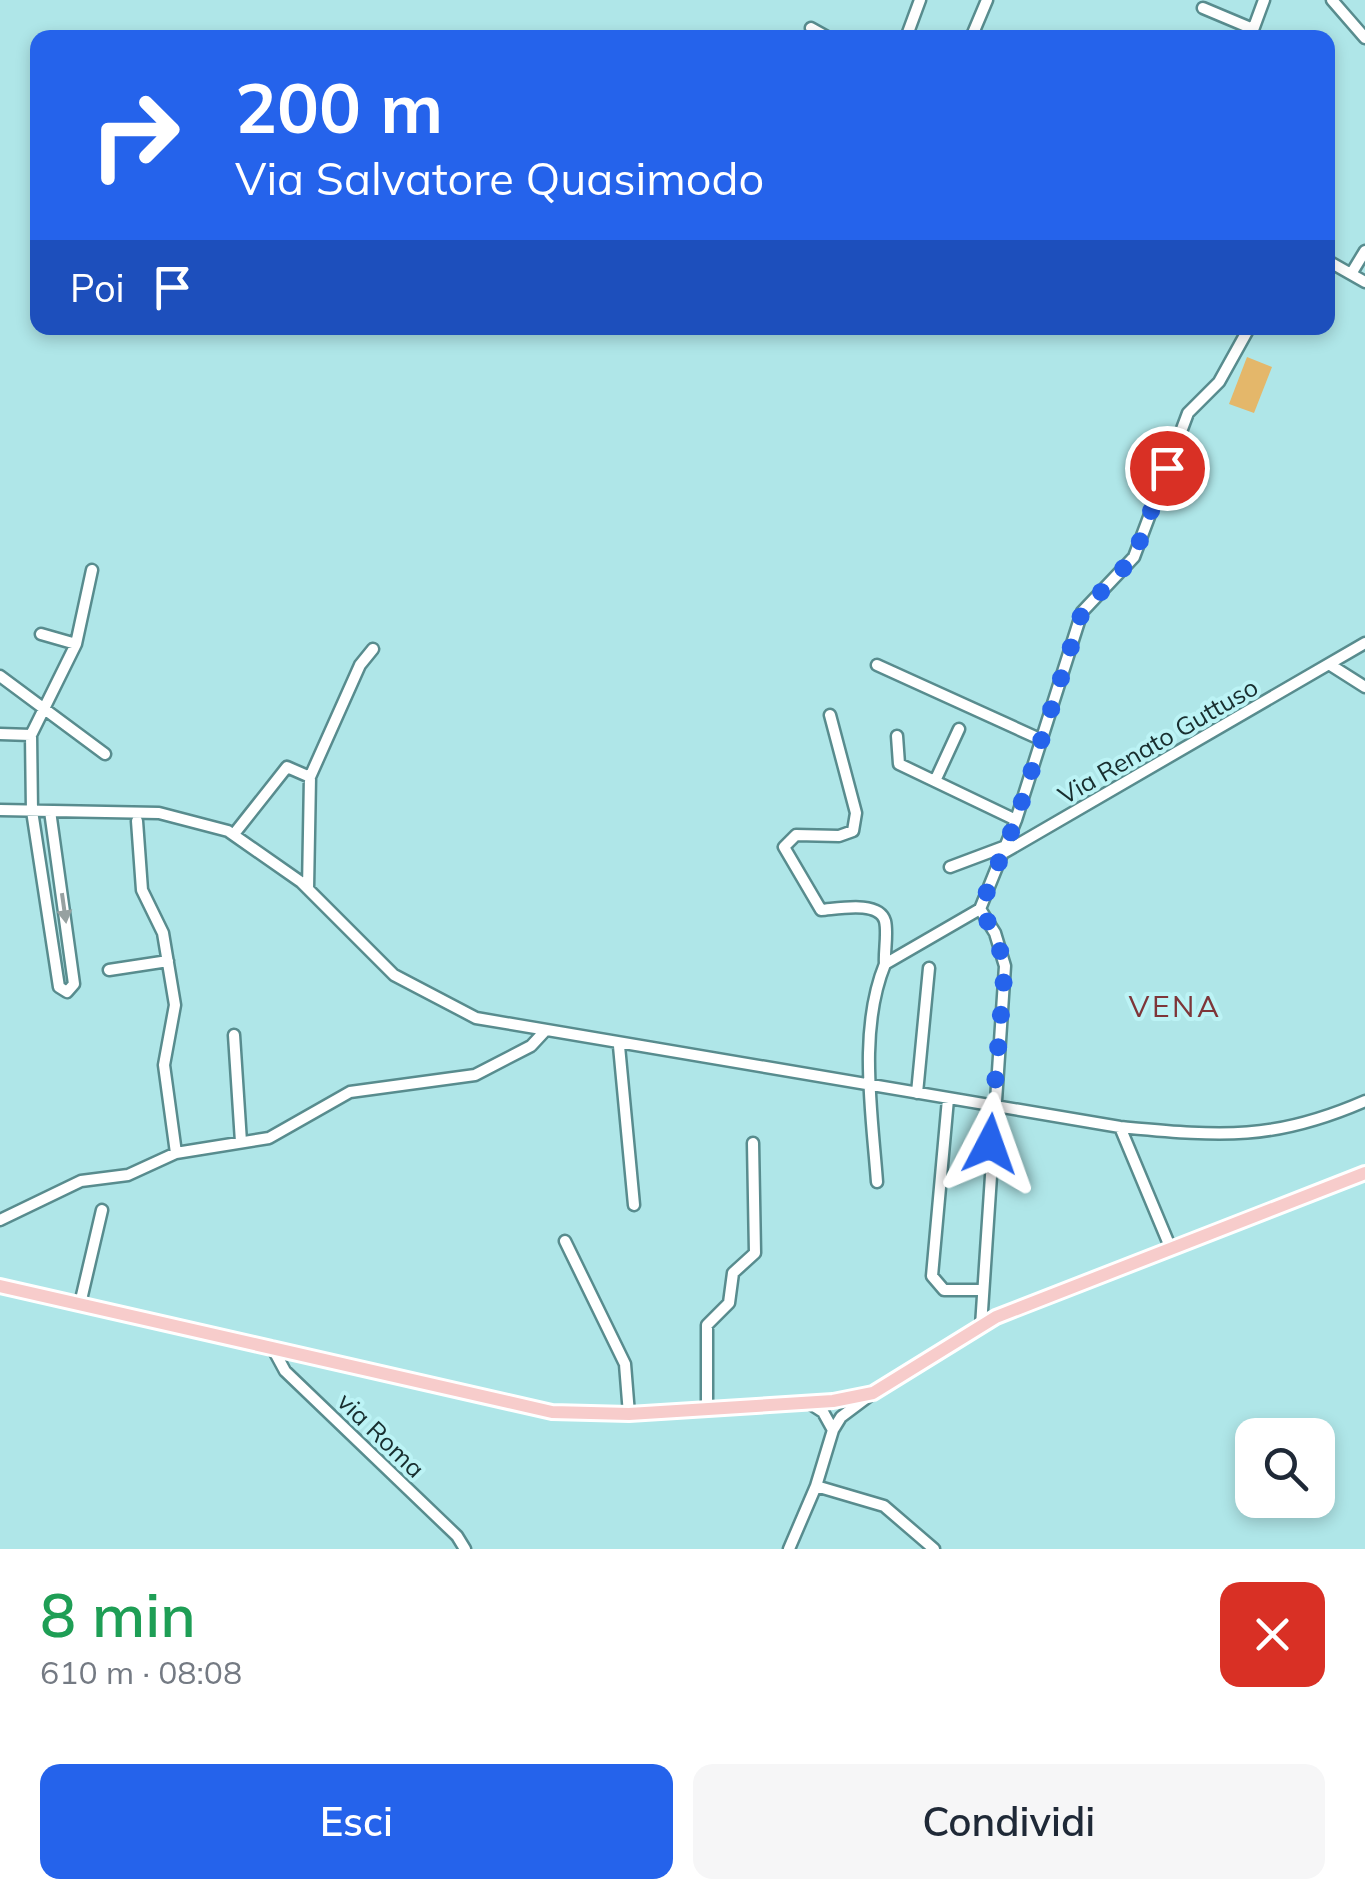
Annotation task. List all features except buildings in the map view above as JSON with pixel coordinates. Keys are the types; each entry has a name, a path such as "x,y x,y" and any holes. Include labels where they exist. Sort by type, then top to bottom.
{"main road":[{"path":"0,1286 526,1408 578,1415 629,1414 833,1401 873,1394 981,1326 1365,1172"}],"street":[{"path":"909,30 920,0"},
{"path":"974,30 987,0"},
{"path":"1253,30 1264,0"},
{"path":"1332,0 1363,32"},
{"path":"1203,8 1246,30"},
{"path":"811,28 815,30"},
{"path":"1351,274 1365,250"},
{"path":"1335,265 1365,282"},
{"path":"885,964 980,909 1016,820 1082,612 1134,557 1188,413 1219,382 1245,335"},
{"path":"50,811 72,957 74,984 67,992 59,987 32,811 31,735 42,705 64,674 76,644 92,570"},
{"path":"41,634 76,644"},
{"name":"Via Renato Guttuso","path":"950,867 1005,849 1332,666 1365,643"},
{"path":"308,890 310,777 354,680 374,649"},
{"path":"878,665 1042,740"},
{"path":"1332,666 1365,687"},
{"path":"0,676 105,754"},
{"path":"830,715 856,813 854,830 839,836 796,834 784,847 821,910 862,908 878,912 885,921 885,964 873,1003 870,1084 877,1182"},
{"path":"935,782 959,728"},
{"path":"0,734 31,735"},
{"path":"898,736 899,764 1016,820"},
{"path":"234,834 287,767 310,777"},
{"path":"0,810 159,812 186,816 234,834 274,860 394,975 476,1018 619,1046 1120,1127 1224,1136 1270,1133 1310,1124 1365,1102"},
{"path":"137,821 142,890 163,932 175,1005 164,1065 176,1153"},
{"path":"980,909 994,932 1005,966 980,1290 981,1326"},
{"path":"109,970 168,962"},
{"path":"917,1093 929,968"},
{"path":"0,1220 81,1181 128,1176 176,1153 270,1138 350,1092 475,1074 531,1046 544,1032"},
{"path":"234,1035 241,1142"},
{"path":"619,1046 634,1204"},
{"path":"948,1099 932,1276 944,1290 980,1290"},
{"path":"1120,1127 1171,1248"},
{"path":"707,1409 707,1325 729,1303 734,1273 755,1253 752,1143"},
{"path":"80,1304 102,1210"},
{"path":"565,1240 625,1364 629,1414"},
{"name":"via Roma","path":"272,1348 286,1371 457,1536 465,1549"},
{"path":"833,1426 873,1394"},
{"path":"789,1549 816,1486 833,1426 833,1401"},
{"path":"808,1403 833,1426"},
{"path":"816,1486 884,1506 934,1549"}],"shaded area":[{"path":"1247,357 1272,367 1254,413 1229,404"}],"district":[{"name":"VENA","path":"1175,1007"}],"route":[{"path":"990,1144 1005,966 994,932 980,909 1016,820 1082,612 1134,557 1167,468"}]}
